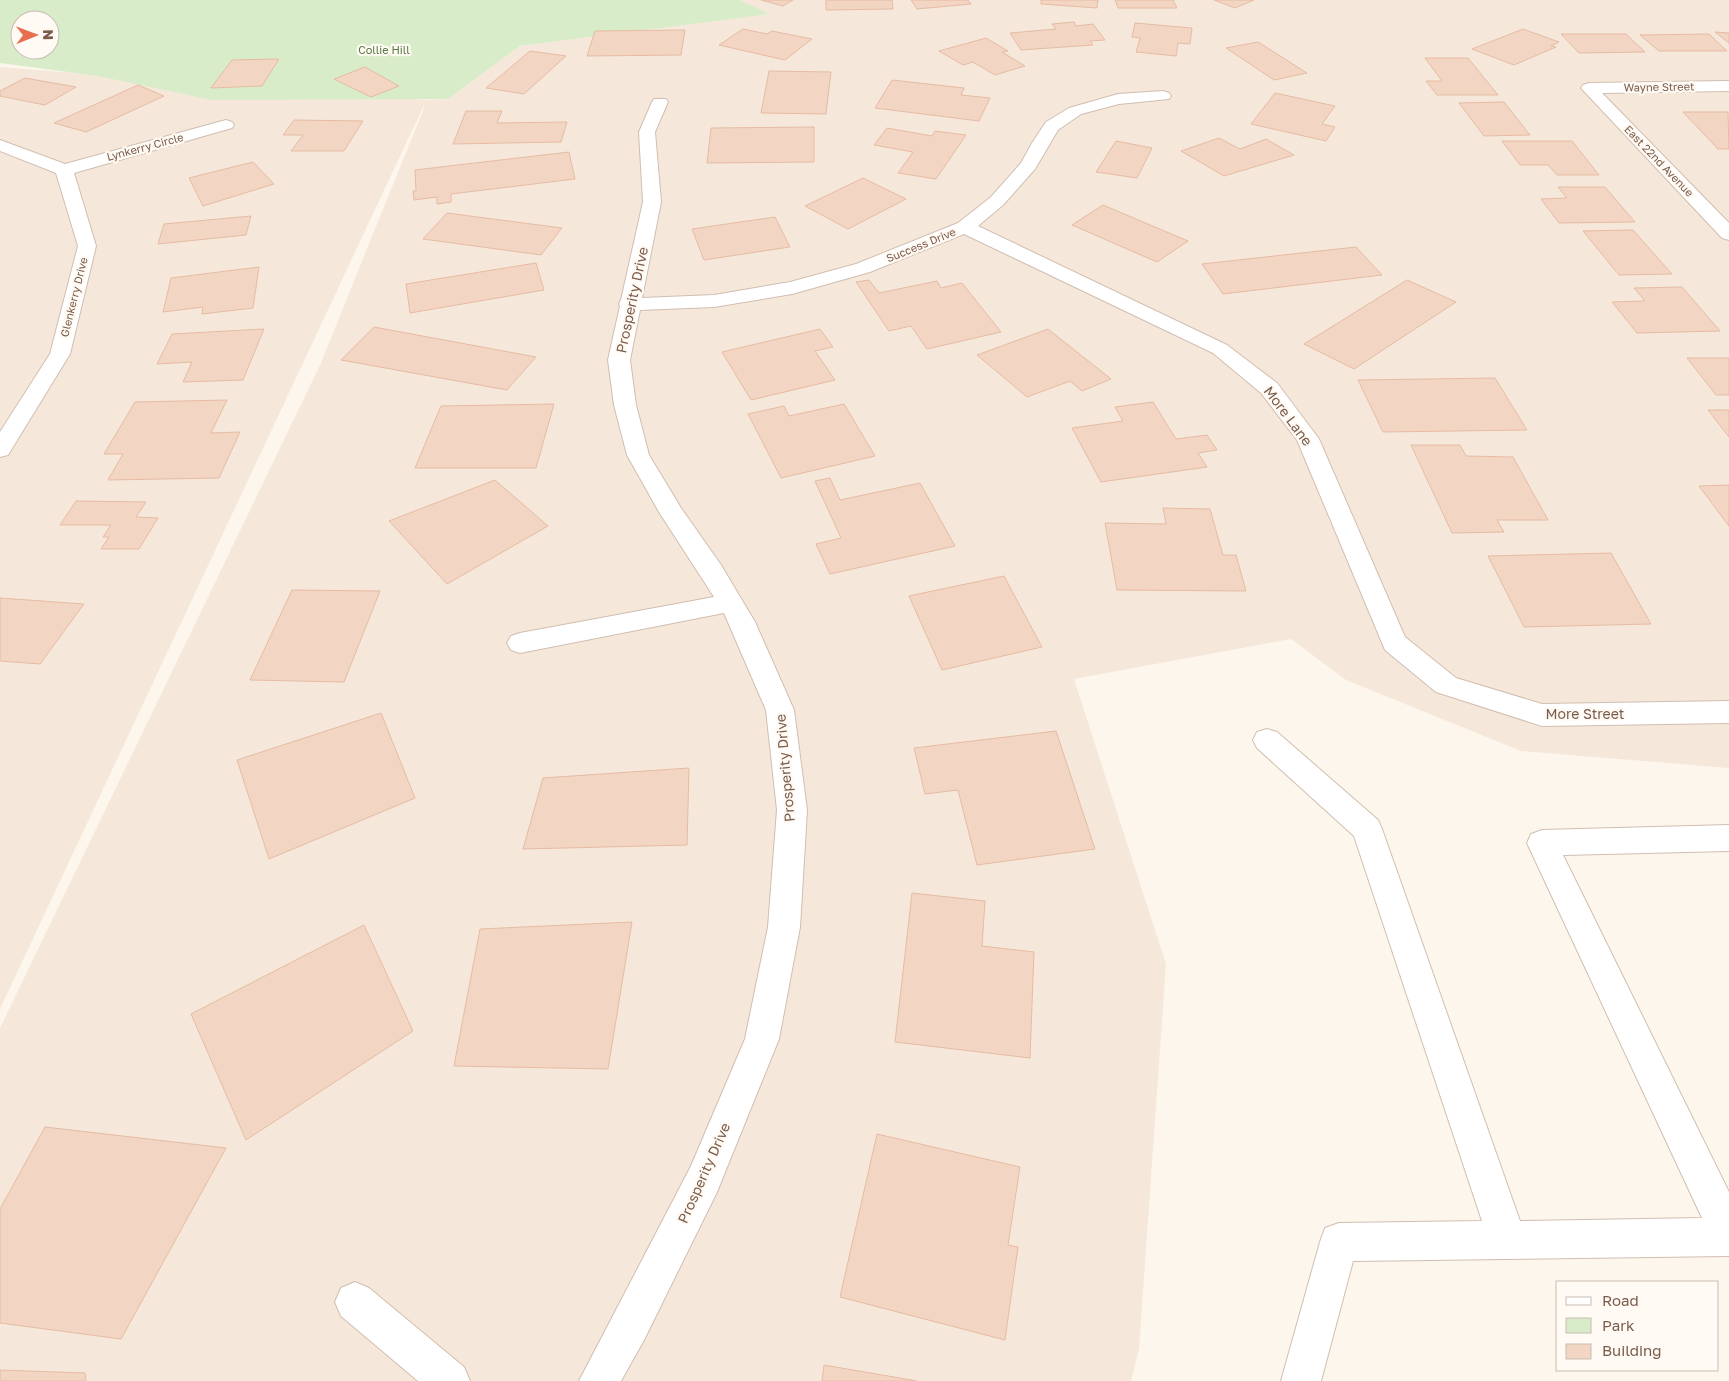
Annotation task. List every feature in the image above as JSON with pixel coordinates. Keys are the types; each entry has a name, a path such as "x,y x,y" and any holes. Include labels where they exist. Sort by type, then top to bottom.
{"street":[{"name":"Wayne Street","path":"1589,88 1729,86"},
{"name":"East 22nd Avenue","path":"1589,88 1729,234"},
{"name":"Success Drive","path":"629,304 714,301 792,288 863,268 965,228 997,201 1029,164 1052,126 1076,111 1118,99 1163,96"},
{"name":"Prosperity Drive","path":"599,1381 630,1326 704,1179 762,1039 784,927 792,810 780,710 742,622 671,512 638,456 625,406 619,360 629,304 652,202 647,132 660,102"},
{"name":"Lynkerry Circle","path":"64,170 226,125"},
{"path":"0,145 64,170"},
{"name":"Glenkerry Drive","path":"0,450 60,354 87,246 64,170"},
{"name":"More Lane","path":"965,228 1220,349 1269,388 1308,439 1394,643 1446,685"},
{"path":"520,642 731,603"},
{"name":"More Street","path":"1446,685 1542,715 1729,712"},
{"path":"1267,740 1367,829 1506,1239"},
{"path":"1729,838 1542,843 1729,1233"},
{"path":"1301,1381 1339,1242 1729,1237"},
{"path":"355,1302 450,1381"}],"shaded area":[{"path":"740,0 1729,0 1729,768 1521,751 1346,680 1291,639 1074,679 1166,964 1139,1349 1131,1381 0,1381 0,1028 320,365 425,103 0,1009 0,67 425,100 447,99 520,46 768,14"}],"green space":[{"name":"Collie Hill","path":"0,0 740,0 769,14 520,46 448,99 212,100 98,76 0,63"}],"building":[{"path":"761,0 793,0 783,6"},
{"path":"826,0 892,0 893,9 826,10"},
{"path":"911,0 968,0 971,4 917,9"},
{"path":"1041,0 1098,0 1097,8 1041,4"},
{"path":"1115,0 1173,0 1177,8 1118,8"},
{"path":"1214,0 1254,0 1235,8"},
{"path":"1074,22 1076,26 1093,24 1105,40 1090,41 1093,45 1021,50 1010,33 1056,29 1052,24"},
{"path":"1135,23 1192,28 1190,44 1178,43 1176,56 1136,52 1140,38 1132,37"},
{"path":"743,29 767,34 772,31 812,39 785,60 719,45"},
{"path":"1523,29 1559,42 1551,46 1556,47 1514,65 1472,49"},
{"path":"685,30 681,55 587,56 595,31"},
{"path":"1715,32 1729,33 1729,43"},
{"path":"1561,34 1626,34 1645,52 1579,53"},
{"path":"1709,34 1727,51 1659,51 1640,35"},
{"path":"986,38 1008,51 1002,52 1025,66 995,75 973,62 963,65 939,51"},
{"path":"1258,42 1307,73 1274,80 1226,48"},
{"path":"530,51 566,56 524,94 486,88"},
{"path":"1425,58 1468,58 1498,95 1437,95 1426,81 1442,81"},
{"path":"279,59 262,86 211,88 232,60"},
{"path":"365,67 399,86 371,97 334,79"},
{"path":"769,71 831,72 826,114 761,113"},
{"path":"25,78 76,87 45,105 0,96 0,91"},
{"path":"892,80 964,88 961,95 990,98 979,121 875,108"},
{"path":"138,85 164,96 86,132 54,123"},
{"path":"1275,93 1335,106 1322,124 1335,127 1326,141 1251,124"},
{"path":"1504,102 1530,135 1484,136 1459,103"},
{"path":"466,111 502,111 497,123 567,122 561,142 453,144"},
{"path":"1683,112 1728,112 1729,149 1718,149"},
{"path":"294,120 363,121 344,151 291,151 303,135 283,135"},
{"path":"814,127 814,162 707,163 711,128"},
{"path":"887,128 932,136 935,131 966,135 936,179 898,173 913,152 874,145"},
{"path":"1219,138 1240,149 1266,139 1294,155 1224,176 1181,151"},
{"path":"1116,141 1152,148 1137,178 1096,172"},
{"path":"1502,141 1572,141 1599,175 1557,175 1548,165 1520,165"},
{"path":"569,152 575,179 451,194 451,202 437,204 437,197 414,200 413,191 416,191 415,170"},
{"path":"253,162 274,184 203,206 189,178"},
{"path":"863,178 906,199 848,229 805,206"},
{"path":"1558,187 1605,187 1635,222 1559,223 1541,199 1567,198"},
{"path":"1103,205 1188,241 1157,262 1072,225"},
{"path":"447,213 562,228 541,255 423,239"},
{"path":"251,216 246,235 158,244 164,224"},
{"path":"775,217 790,247 704,260 692,229"},
{"path":"1633,230 1672,274 1619,275 1583,231"},
{"path":"1356,247 1382,275 1223,294 1202,264"},
{"path":"536,263 544,290 410,313 406,284"},
{"path":"259,267 253,308 202,314 203,307 163,312 171,278"},
{"path":"869,280 879,293 937,281 941,288 962,283 1001,332 927,349 911,326 889,331 856,282"},
{"path":"1407,280 1456,302 1354,369 1304,344"},
{"path":"1682,287 1720,331 1637,333 1612,302 1645,301 1634,288"},
{"path":"374,327 536,357 507,390 341,360"},
{"path":"264,329 243,380 183,382 192,362 157,364 172,334"},
{"path":"820,329 833,347 815,351 835,380 751,400 722,352"},
{"path":"1048,329 1111,379 1082,391 1070,381 1027,397 977,355"},
{"path":"1687,358 1729,358 1729,395 1716,395"},
{"path":"1495,378 1527,430 1383,432 1358,380"},
{"path":"227,400 211,433 240,432 219,478 108,480 123,454 104,454 135,402"},
{"path":"1153,402 1176,439 1207,435 1217,450 1198,453 1207,467 1101,482 1072,428 1123,421 1115,407"},
{"path":"554,404 536,468 415,468 441,406"},
{"path":"844,404 875,456 781,478 748,414 784,406 789,416"},
{"path":"1708,410 1729,410 1729,437"},
{"path":"1411,445 1460,445 1466,456 1513,457 1548,520 1497,520 1504,532 1452,533"},
{"path":"830,478 840,500 920,483 955,546 830,574 816,544 841,538 815,481"},
{"path":"495,480 548,526 447,584 389,521"},
{"path":"1729,485 1729,526 1699,486"},
{"path":"76,501 146,502 136,517 158,518 139,549 101,549 109,537 103,537 111,525 60,525"},
{"path":"1163,508 1210,509 1223,555 1236,555 1246,591 1117,590 1105,523 1166,524"},
{"path":"1611,553 1651,624 1524,627 1488,556"},
{"path":"1004,576 1042,647 942,670 909,596"},
{"path":"292,590 380,591 344,682 250,680"},
{"path":"0,598 84,604 40,664 0,661"},
{"path":"381,713 415,798 269,859 237,760"},
{"path":"1056,731 1095,849 977,865 958,790 925,794 914,748"},
{"path":"689,768 687,845 523,849 543,778"},
{"path":"912,893 985,901 982,946 1034,952 1030,1058 895,1042"},
{"path":"632,922 608,1069 454,1066 480,929"},
{"path":"364,925 413,1031 246,1140 191,1014"},
{"path":"45,1127 226,1148 121,1339 0,1323 0,1209"},
{"path":"877,1134 1020,1167 1008,1245 1018,1247 1005,1340 840,1297"},
{"path":"824,1365 917,1381 822,1381"},
{"path":"0,1370 85,1373 86,1381 0,1381"}]}
